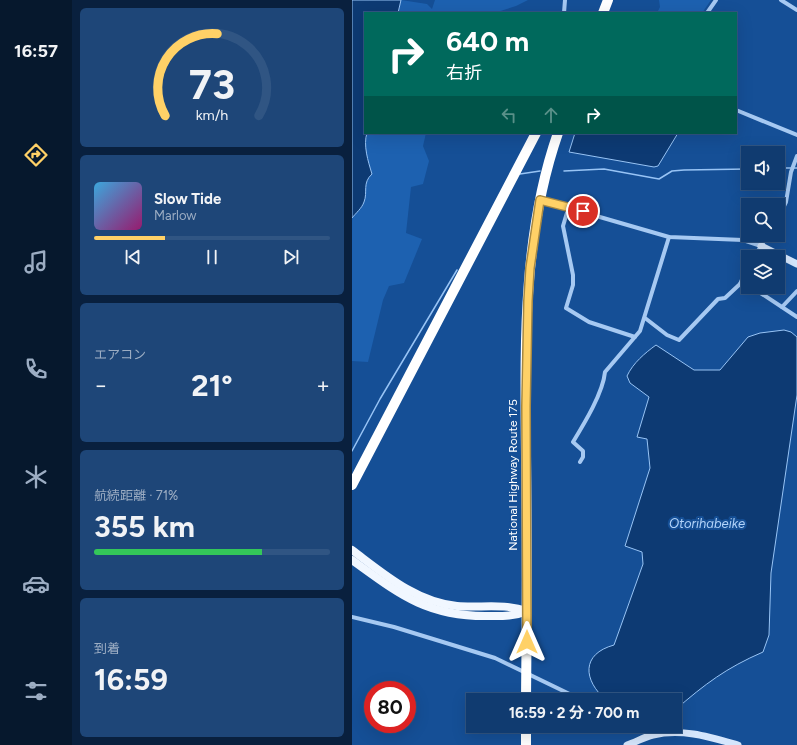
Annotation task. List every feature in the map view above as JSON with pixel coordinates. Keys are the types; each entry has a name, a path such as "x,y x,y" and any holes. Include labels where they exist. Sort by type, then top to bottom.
{"highway":[{"path":"602,12 608,0"},
{"path":"352,485 535,134"},
{"name":"National Highway Route 175","path":"526,693 526,406 528,301 530,268 540,200 558,134"},
{"path":"526,733 526,745"}],"main road":[{"path":"761,246 797,264"},
{"path":"352,550 394,581 425,598 455,606 515,607 527,610"},
{"path":"352,560 406,598 433,610 468,616 516,615 527,610"},
{"path":"627,745 653,735 671,732 695,733 738,745"}],"street":[{"path":"564,12 566,0"},
{"path":"708,12 716,0"},
{"path":"781,0 797,10"},
{"path":"737,110 797,135"},
{"path":"785,204 791,172 797,156"},
{"path":"540,200 569,206 669,237 743,240 761,246"},
{"path":"569,206 563,226 573,275 573,285 566,308 589,322 635,337"},
{"path":"580,462 583,457 583,452 574,442 594,405 604,380 605,372 640,331 669,237"},
{"path":"758,250 764,242"},
{"path":"645,318 667,335 679,340 718,299 725,298 740,284 759,292 797,317"},
{"path":"782,307 797,290"},
{"path":"352,617 394,627 495,658 567,693"}],"shaded area":[{"path":"401,0 427,4 432,9 435,0 528,0 516,6 497,12 398,12"},
{"path":"659,0 711,0 703,12 658,12 660,7"},
{"path":"367,134 426,134 423,146 429,161 423,184 411,187 406,233 422,239 404,283 389,286 383,300 368,362 352,361 352,218 363,204 366,184 372,174 365,149"}],"water":[{"path":"352,0 401,0 398,12 364,12 364,134 367,134 366,148 372,174 366,184 363,204 352,218"},
{"path":"575,134 677,134 658,166 654,167 569,152"},
{"name":"Otorihabeike","path":"784,330 791,332 797,337 797,395 771,573 769,635 763,652 716,677 682,704 682,693 599,693 590,676 589,668 591,661 603,649 614,645 643,564 642,552 625,546 650,468 647,439 637,437 649,397 630,383 627,376 636,363 656,345 694,370 720,370 748,337 760,333"}],"waterway":[{"path":"785,168 797,168"},
{"path":"564,171 604,169 659,179 672,171 741,169"},
{"path":"520,174 540,171"},
{"path":"352,451 380,399 457,270"}],"route":[{"path":"527,642 526,406 530,268 540,200 569,206 583,211"}]}
